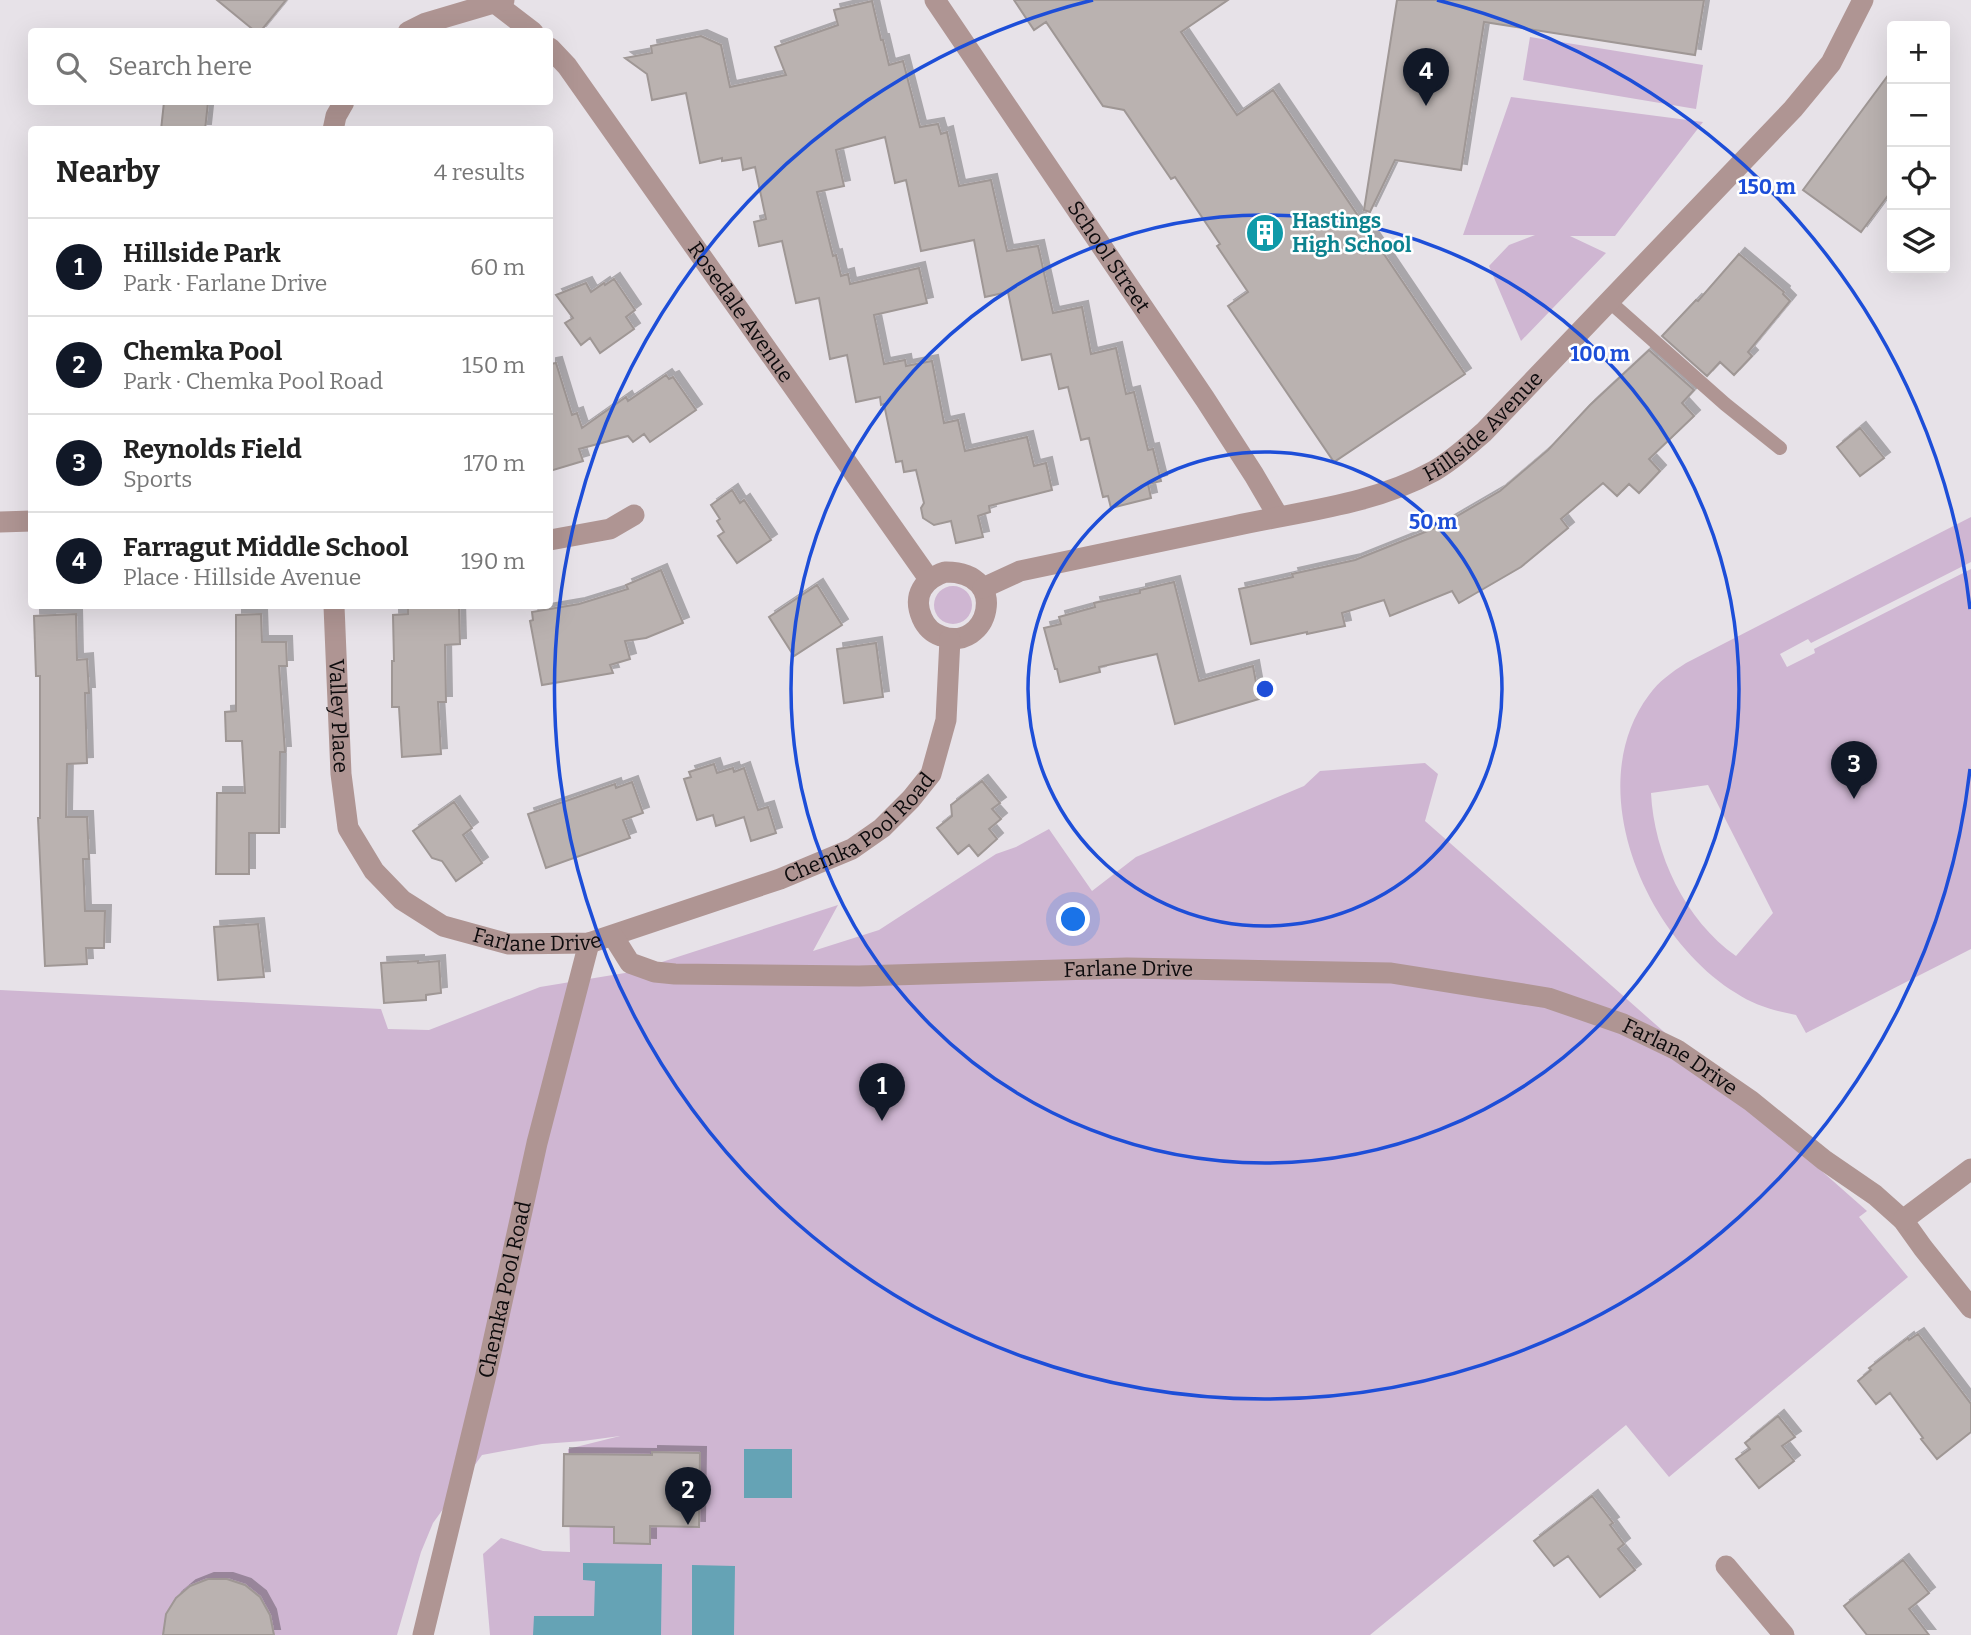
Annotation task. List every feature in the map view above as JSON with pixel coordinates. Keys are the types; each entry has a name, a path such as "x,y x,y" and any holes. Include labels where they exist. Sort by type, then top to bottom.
{"street":[{"name":"School Street","path":"935,0 1205,399 1278,516"},
{"name":"Hillside Avenue","path":"983,588 1020,571 1278,516 1348,504 1401,487 1436,470 1484,432 1793,109 1830,63 1864,0"},
{"path":"416,28 497,1 528,28"},
{"name":"Rosedale Avenue","path":"553,51 929,579"},
{"path":"334,126 342,105"},
{"path":"553,540 610,530 634,515"},
{"path":"0,522 28,521"},
{"path":"945,572 956,572 976,579 983,588 986,609 983,620 968,636 950,639 939,636 929,630 923,621 919,599 922,588 929,579 945,572"},
{"name":"Valley Place","path":"334,609 341,774 348,828"},
{"name":"Chemka Pool Road","path":"613,936 780,879 852,849 882,828 932,774 946,720 950,639"},
{"name":"Farlane Drive","path":"348,828 374,871 402,900 443,926 509,944 589,943 613,936 630,963 655,972 859,976 1127,968 1391,973 1548,998 1623,1024 1677,1050 1751,1101 1824,1160 1875,1195 1903,1220 1971,1308"},
{"name":"Chemka Pool Road","path":"423,1635 485,1379 537,1143 589,943"},
{"path":"1903,1220 1971,1168"},
{"path":"1726,1566 1784,1635"}],"lane":[{"path":"1610,302 1725,404 1780,448"}],"shaded area":[{"path":"1530,37 1703,65 1696,109 1523,80"},
{"path":"1511,97 1703,122 1615,236 1570,236 1606,253 1521,341 1489,266 1509,245 1535,235 1463,235"},
{"path":"1971,517 1971,562 1811,643 1808,639 1780,654 1787,667 1815,653 1814,649 1971,569 1971,949 1806,1033 1796,1015 1750,1001 1704,968 1675,936 1651,899 1633,858 1622,815 1621,773 1629,732 1653,690 1686,663","holes":["1708,785 1773,913 1736,956 1718,941 1687,905 1666,862 1658,839 1651,793"]},
{"path":"953,586 966,592 972,605 966,618 953,624 940,618 934,605 940,592"},
{"path":"1425,763 1438,774 1425,821 1867,1211 1859,1217 1908,1277 1669,1477 1626,1425 1370,1635 490,1635 483,1554 501,1538 543,1551 570,1552 568,1449 620,1436 542,1444 482,1455 433,1523 421,1552 397,1635 0,1635 0,990 381,1009 388,1029 429,1030 540,987 631,972 838,905 813,951 879,930 996,854 1016,847 1049,829 1092,891 1136,857 1304,786 1320,771"}],"water":[{"path":"744,1449 792,1449 792,1498 744,1498"},
{"path":"583,1563 662,1564 661,1635 533,1635 534,1616 594,1616 595,1581 583,1580"},
{"path":"692,1565 735,1566 734,1635 692,1635"}],"building":[{"path":"217,0 286,0 263,28 251,28"},
{"name":"Hastings High School","path":"1014,0 1228,0 1181,32 1237,115 1273,90 1465,374 1334,462 1228,306 1248,292 1175,177 1171,179 1124,110 1103,106 1046,22 1034,30"},
{"path":"1397,0 1704,0 1695,55 1484,22 1461,170 1395,160 1370,212 1364,210"},
{"path":"872,1 889,65 903,61 920,127 938,124 941,134 947,132 959,186 991,180 1007,251 1038,246 1053,313 1082,307 1091,354 1116,348 1126,394 1134,392 1148,450 1153,449 1161,481 1148,484 1151,498 1111,508 1108,496 1103,497 1089,438 1081,440 1068,387 1059,389 1051,354 1022,360 1008,292 985,297 974,240 921,251 906,180 895,183 885,137 836,150 844,186 817,192 833,256 836,255 841,276 848,274 850,284 919,268 927,303 874,315 884,364 905,360 906,366 932,361 944,423 958,420 965,451 1027,437 1034,466 1046,463 1052,490 989,506 990,512 978,516 983,537 956,543 951,521 934,525 923,518 921,508 924,503 916,470 904,472 902,461 896,462 884,404 881,405 880,397 856,402 847,355 830,359 819,298 796,303 782,241 759,246 754,222 766,219 755,167 743,170 741,158 722,161 722,158 700,163 686,93 652,100 647,74 625,58 652,53 651,46 701,36 721,45 730,87 786,75 775,47 838,25 834,10"},
{"path":"1887,77 1887,197 1861,232 1803,190"},
{"path":"164,105 208,105 205,126 161,126"},
{"path":"1739,254 1784,292 1790,301 1748,352 1752,356 1734,375 1720,362 1707,376 1662,336 1696,300 1698,301"},
{"path":"614,279 635,310 626,317 634,329 600,353 590,338 581,345 565,323 573,318 556,295 586,283 591,292"},
{"path":"1649,350 1694,390 1682,403 1694,416 1649,459 1660,471 1639,493 1629,484 1617,496 1603,483 1561,519 1568,528 1521,567 1459,603 1452,591 1390,616 1384,600 1342,613 1345,626 1251,644 1239,589 1355,560 1440,526 1500,491 1548,450 1590,405"},
{"path":"556,363 572,415 577,413 582,428 626,397 628,401 666,375 669,379 673,377 696,410 650,442 644,434 633,442 628,436 579,449 583,461 553,470 553,364"},
{"path":"1860,428 1884,458 1860,476 1837,447"},
{"path":"732,490 740,503 744,500 771,540 737,563 718,536 724,532 711,505"},
{"path":"661,570 683,623 646,638 625,641 630,659 610,665 613,673 542,685 530,621 533,620 532,612 579,604 628,589 626,585"},
{"path":"1174,582 1199,681 1253,666 1259,699 1175,724 1157,654 1099,667 1100,672 1060,682 1044,628 1061,624 1059,617 1095,607 1094,603"},
{"path":"817,585 842,625 794,656 769,617"},
{"path":"408,609 459,609 460,644 445,645 446,702 438,702 441,754 402,757 399,707 392,707 393,615 408,614"},
{"path":"76,614 77,660 87,659 87,763 67,764 66,817 87,817 89,859 83,859 85,911 105,911 104,948 86,948 87,964 45,966 38,818 40,676 36,676 34,616"},
{"path":"261,614 262,642 286,642 287,666 279,666 285,752 280,752 279,833 249,833 249,874 216,874 217,793 245,793 242,741 226,741 225,712 236,711 236,615"},
{"path":"876,643 883,697 844,703 837,649"},
{"path":"714,764 717,773 733,768 734,772 744,768 758,810 768,807 776,833 751,841 744,817 716,826 713,815 697,820 684,779 691,777 689,772"},
{"path":"982,781 1000,803 992,809 1001,819 989,829 997,839 978,856 969,845 958,854 937,828 952,816 951,805"},
{"path":"632,782 643,813 623,820 630,838 546,868 528,814 615,784 616,788"},
{"path":"454,802 472,828 463,835 482,863 456,881 442,861 432,858 413,831"},
{"path":"258,924 264,977 218,980 214,927"},
{"path":"439,961 441,993 426,995 426,1000 384,1003 381,963"},
{"path":"1918,1334 1971,1404 1971,1432 1937,1459 1890,1393 1876,1404 1858,1381 1871,1370 1869,1368 1908,1338 1909,1340"},
{"path":"1778,1416 1795,1437 1782,1446 1794,1461 1759,1488 1736,1459 1750,1449 1745,1443"},
{"path":"652,1452 700,1453 699,1527 650,1526 650,1544 614,1543 614,1527 563,1526 564,1454 652,1455"},
{"path":"1592,1496 1613,1523 1610,1525 1624,1544 1618,1549 1635,1570 1600,1597 1568,1556 1554,1566 1534,1541"},
{"path":"1903,1560 1929,1593 1909,1609 1929,1635 1867,1635 1844,1606"},
{"path":"208,1579 227,1579 245,1585 260,1597 270,1615 274,1635 163,1635 166,1614 176,1598 190,1586"}],"place":[{"name":"Farragut Middle School","path":"1426,106"},
{"name":"Hastings High School","path":"1265,233"},
{"name":"Reynolds Field","path":"1854,799"},
{"name":"Hillside Park","path":"882,1121"},
{"name":"Chemka Pool","path":"688,1525"}]}
